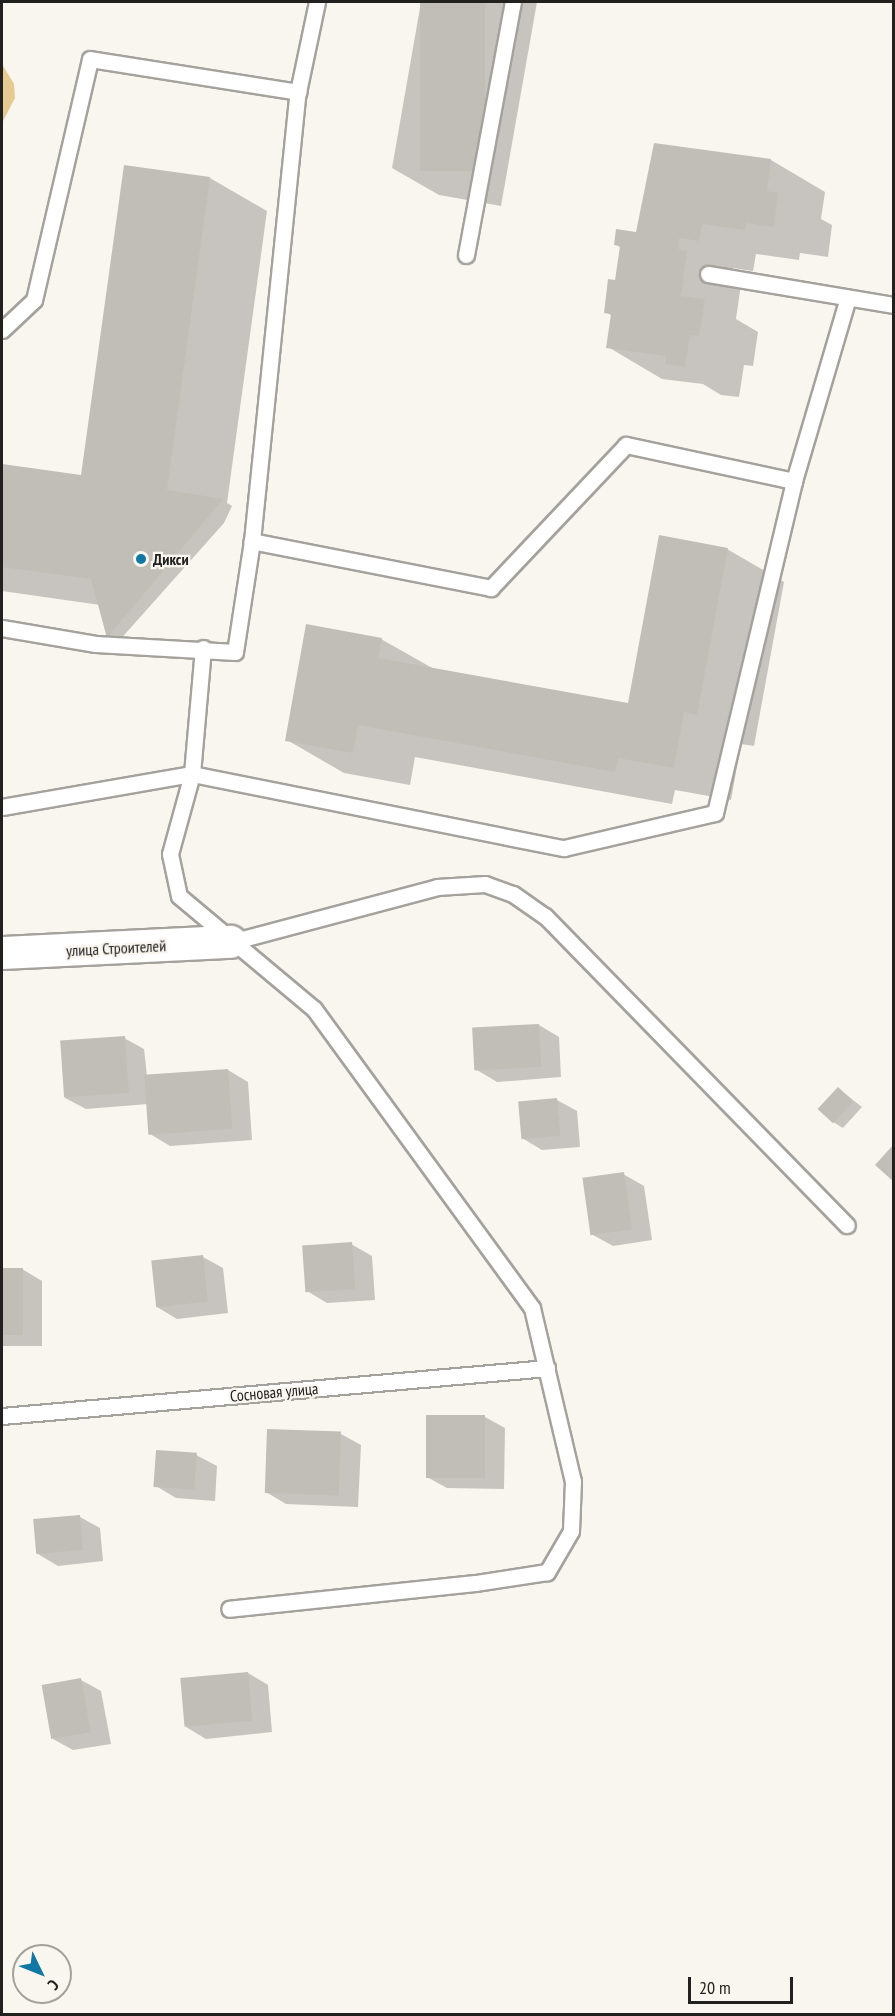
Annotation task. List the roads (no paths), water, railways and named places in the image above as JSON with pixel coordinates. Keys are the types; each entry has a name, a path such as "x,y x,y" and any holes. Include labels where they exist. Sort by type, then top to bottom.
{"street":[{"name":"улица Строителей","path":"2,953 231,942"}],"lane":[{"path":"2,628 96,645 202,648 235,652 252,541 298,92 317,2"},
{"path":"466,255 513,2"},
{"path":"2,330 34,300 90,59 298,92"},
{"path":"708,274 894,305"},
{"path":"2,807 192,774 564,848 715,813 794,481 848,298"},
{"path":"252,541 490,588 626,445 794,481"},
{"path":"202,648 192,774 170,854 179,896 231,942 314,1009 532,1308 573,1481 571,1531 547,1572 475,1583 229,1609"},
{"path":"231,942 436,887 485,884 513,894 545,916 847,1225"},
{"name":"Сосновая улица","path":"2,1416 547,1368"}],"place":[{"name":"Дикси","path":"141,559"}]}
